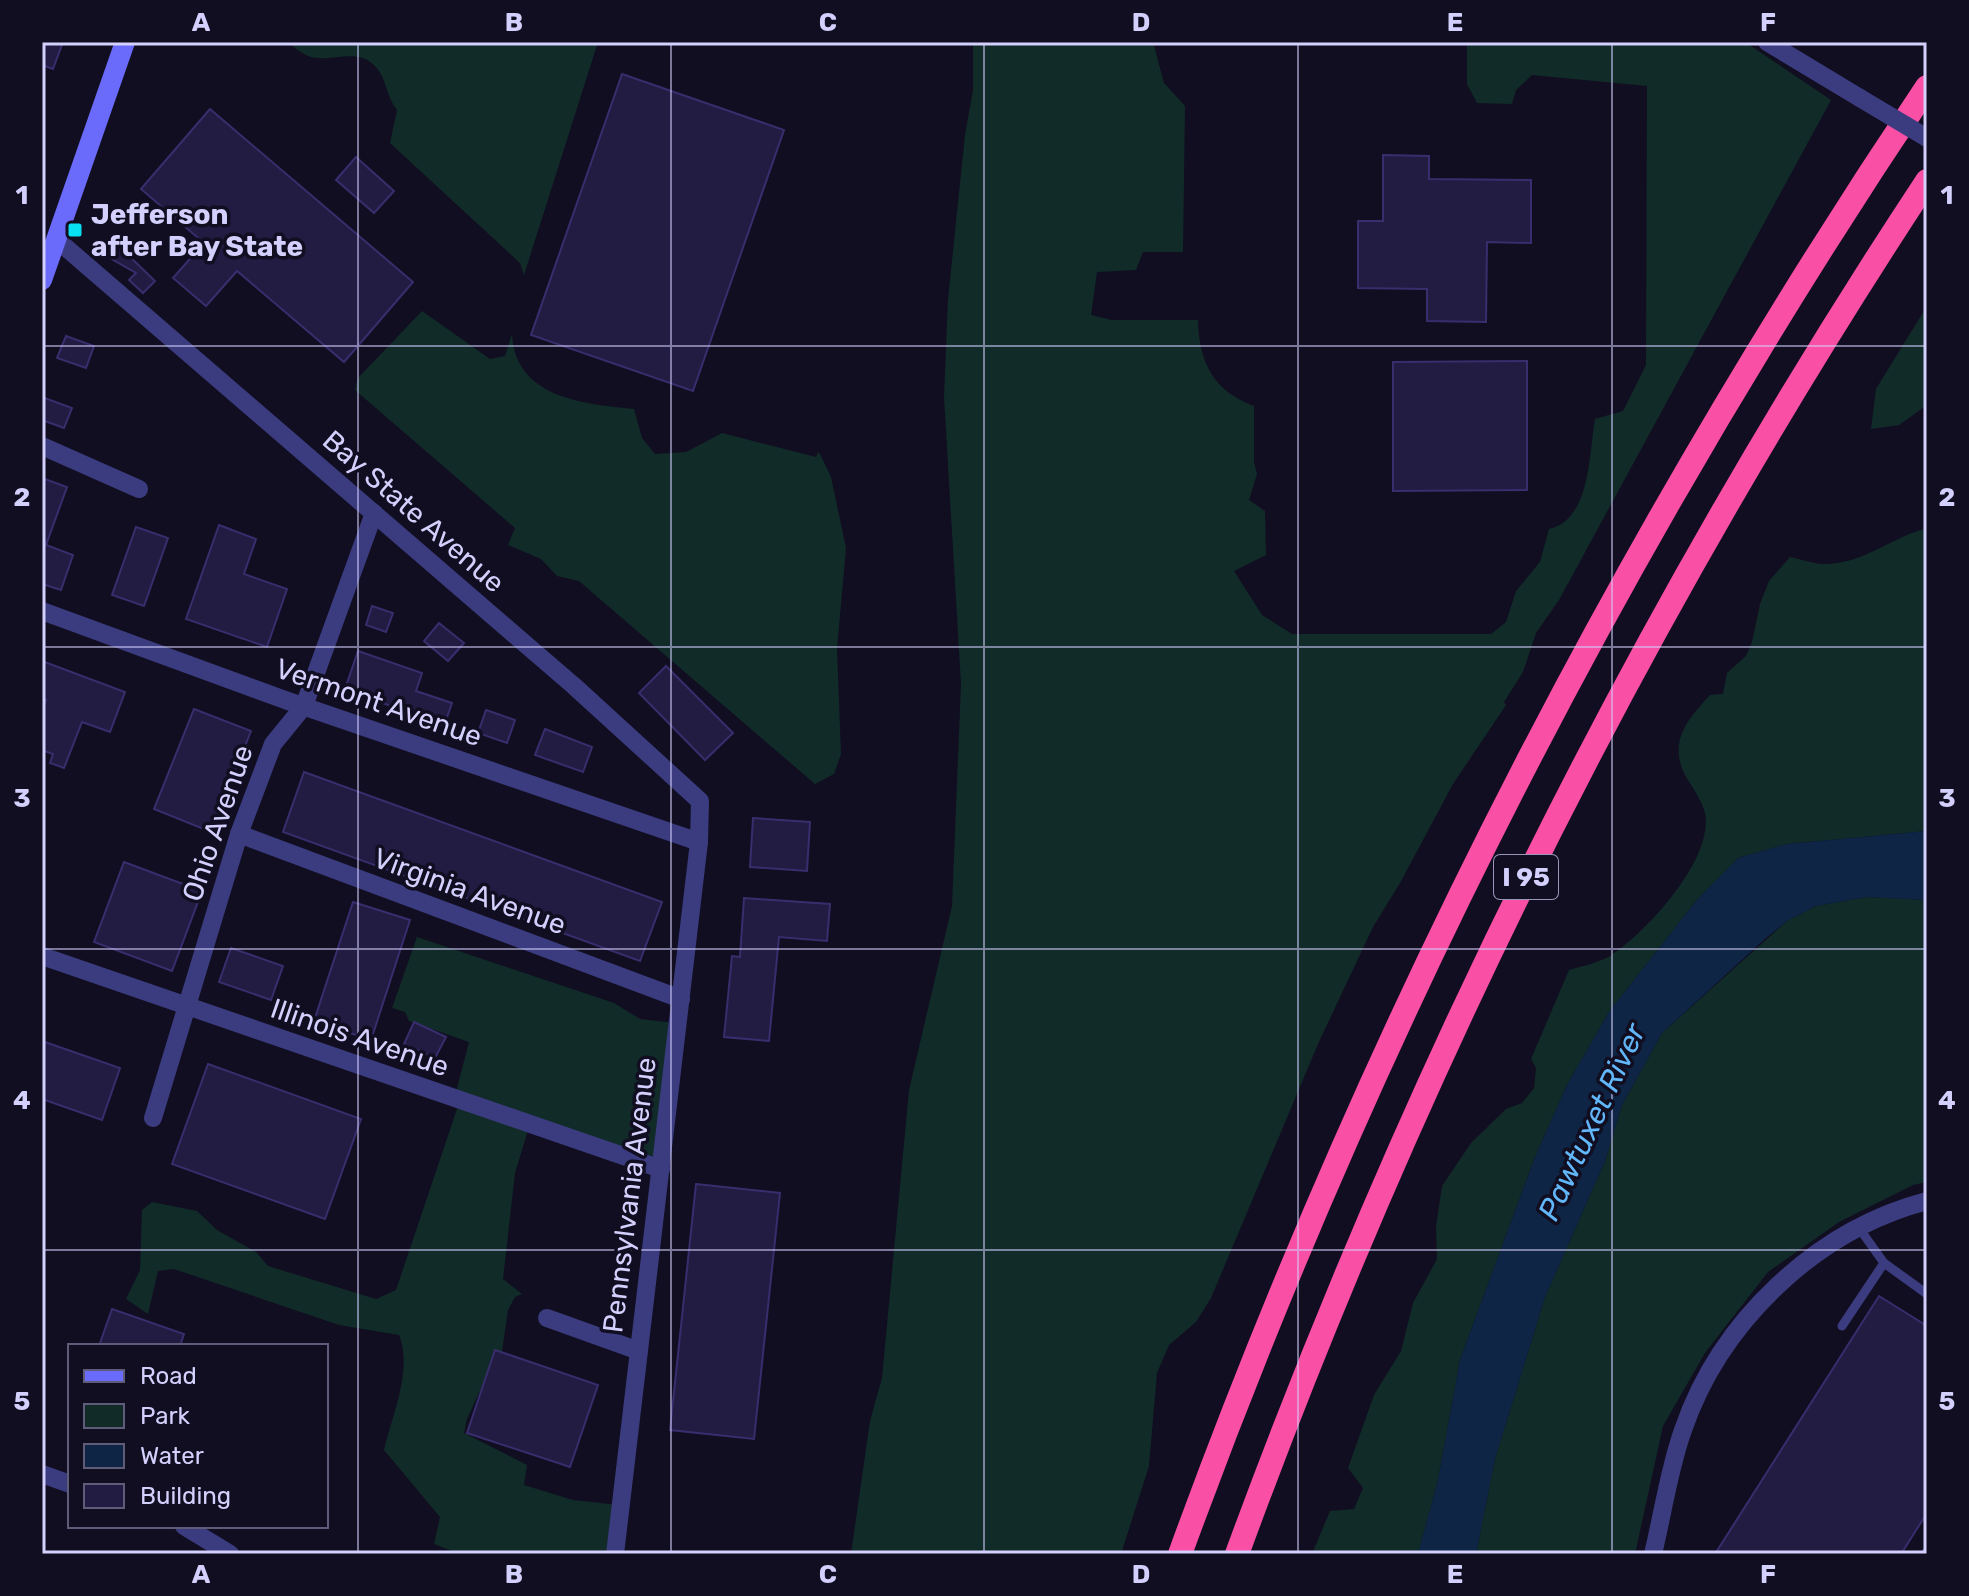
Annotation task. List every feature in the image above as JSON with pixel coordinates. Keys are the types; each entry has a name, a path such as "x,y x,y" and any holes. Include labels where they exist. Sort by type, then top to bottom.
{"highway":[{"name":"I 95","path":"1180,1554 1318,1200 1424,965 1508,792 1698,446 1827,237 1927,87"},
{"name":"I 95","path":"1237,1554 1299,1389 1374,1207 1453,1030 1560,810 1721,514 1834,325 1927,181"}],"main road":[{"path":"42,280 125,42"}],"street":[{"path":"1767,42 1927,138"},
{"name":"Bay State Avenue","path":"56,239 691,790 702,806 699,842"},
{"path":"42,446 139,489"},
{"name":"Ohio Avenue","path":"153,1118 239,834 273,744 304,706 374,513"},
{"name":"Vermont Avenue","path":"42,611 304,706 699,842"},
{"name":"Virginia Avenue","path":"239,834 681,999"},
{"name":"Pennsylvania Avenue","path":"615,1554 699,842"},
{"name":"Illinois Avenue","path":"42,956 661,1169"},
{"path":"1653,1554 1683,1430 1718,1358 1770,1293 1802,1264 1858,1227 1927,1201"},
{"path":"547,1318 639,1351"},
{"path":"42,1474 68,1483"},
{"path":"187,1528 230,1554"}],"lane":[{"path":"1858,1227 1884,1263 1927,1294"},
{"path":"1842,1326 1884,1263"}],"green space":[{"path":"287,42 598,42 524,275 520,263 390,143 397,110 375,66 360,57 308,56"},
{"path":"973,42 1153,42 1164,83 1185,106 1183,252 1143,252 1136,270 1097,272 1091,315 1112,320 1198,320 1201,349 1211,373 1228,392 1254,406 1254,462 1257,474 1249,500 1265,511 1266,555 1234,571 1262,615 1292,634 1491,634 1506,622 1516,591 1540,562 1549,529 1563,523 1580,499 1586,483 1595,419 1623,411 1646,365 1647,86 1532,75 1516,90 1512,104 1477,103 1467,84 1467,42 1745,42 1831,100 1559,600 1536,633 1523,672 1504,702 1506,705 1453,784 1373,927 1318,1044 1211,1298 1196,1322 1169,1345 1157,1373 1149,1466 1121,1554 851,1554 870,1421 882,1378 909,1090 952,906 961,684 944,397 948,299 965,135 973,90"},
{"path":"1927,306 1927,405 1899,425 1871,429 1876,389"},
{"path":"422,311 490,359 505,356 512,334 516,355 525,372 539,385 574,400 634,409 642,438 655,454 686,452 722,433 816,457 818,452 820,454 831,477 846,548 837,649 841,754 834,774 815,784 579,581 557,576 541,559 508,545 515,528 355,390 358,378"},
{"path":"1927,528 1927,831 1787,844 1738,858 1696,901 1609,1012 1567,1085 1535,1157 1460,1360 1438,1480 1418,1554 1312,1554 1330,1511 1354,1509 1363,1488 1348,1468 1374,1395 1401,1351 1413,1303 1437,1259 1436,1227 1442,1186 1471,1143 1506,1109 1522,1103 1534,1088 1536,1068 1531,1059 1569,970 1610,956 1625,945 1674,893 1699,852 1705,831 1705,813 1680,763 1680,741 1694,713 1710,695 1723,694 1727,673 1746,656 1769,581 1790,557 1818,564 1841,563"},
{"path":"1866,897 1927,900 1927,1182 1913,1185 1839,1222 1768,1272 1705,1353 1663,1426 1635,1554 1476,1554 1495,1459 1545,1297 1605,1161 1622,1105 1662,1033 1787,921 1816,906"},
{"path":"417,937 614,1003 640,1019 675,1023 660,1165 529,1127 515,1173 503,1279 522,1294 515,1297 508,1310 502,1351 497,1354 467,1419 464,1433 527,1465 524,1485 573,1500 618,1505 614,1554 460,1554 434,1544 440,1517 384,1450 403,1377 403,1348 399,1335 339,1325 174,1269 158,1271 148,1314 126,1299 140,1270 142,1210 152,1202 197,1211 217,1230 256,1252 268,1266 376,1299 396,1290 457,1109 454,1100 469,1042 409,1021 405,1012 392,1008"}],"water":[{"name":"Pawtuxet River","path":"1927,831 1927,900 1866,897 1816,906 1787,921 1766,938 1662,1033 1622,1105 1605,1161 1545,1297 1495,1459 1476,1554 1418,1554 1438,1480 1460,1360 1535,1157 1567,1085 1609,1012 1696,901 1738,858 1787,844"}],"building":[{"path":"42,42 63,42 53,69 42,65"},
{"path":"622,74 784,130 693,391 531,335"},
{"path":"210,109 413,282 344,362 237,271 206,306 173,278 204,243 141,189"},
{"path":"1383,155 1429,156 1429,179 1531,180 1531,243 1487,242 1486,322 1427,321 1427,289 1358,288 1358,221 1383,221"},
{"path":"356,157 394,191 374,213 336,180"},
{"path":"111,235 130,246 126,253 155,281 143,293 129,280 136,273 101,253"},
{"path":"66,336 94,346 86,368 57,358"},
{"path":"1527,361 1527,490 1393,491 1393,362"},
{"path":"42,397 72,408 64,428 42,420"},
{"path":"42,478 67,487 46,545 73,555 61,590 42,584"},
{"path":"219,525 256,539 244,574 287,589 267,647 186,619"},
{"path":"136,527 168,538 144,606 112,595"},
{"path":"372,606 393,613 386,632 366,625"},
{"path":"439,623 464,643 448,661 424,641"},
{"path":"358,651 422,673 416,691 452,703 444,726 345,689"},
{"path":"42,661 125,692 110,732 82,722 64,768 50,763 53,754 42,750 42,711 46,700 42,699"},
{"path":"666,666 733,733 705,760 639,693"},
{"path":"194,709 251,731 211,832 154,809"},
{"path":"486,710 515,720 507,743 478,733"},
{"path":"545,729 592,747 583,772 535,755"},
{"path":"304,772 662,902 640,961 283,832"},
{"path":"753,818 810,822 807,871 750,867"},
{"path":"124,862 202,891 172,971 94,942"},
{"path":"744,898 830,904 827,941 779,937 769,1041 724,1037 732,956 740,957"},
{"path":"353,902 410,920 371,1040 314,1021"},
{"path":"231,948 283,966 271,1000 219,982"},
{"path":"414,1022 446,1037 435,1058 404,1044"},
{"path":"42,1041 120,1068 102,1120 42,1099"},
{"path":"208,1064 361,1119 325,1219 172,1164"},
{"path":"696,1184 780,1193 754,1439 670,1430"},
{"path":"1879,1296 1927,1326 1927,1513 1901,1554 1715,1554"},
{"path":"112,1309 184,1334 181,1344 100,1344"},
{"path":"495,1350 598,1385 570,1467 467,1433"}],"place":[{"name":"Jefferson after Bay State","path":"75,230"}]}
